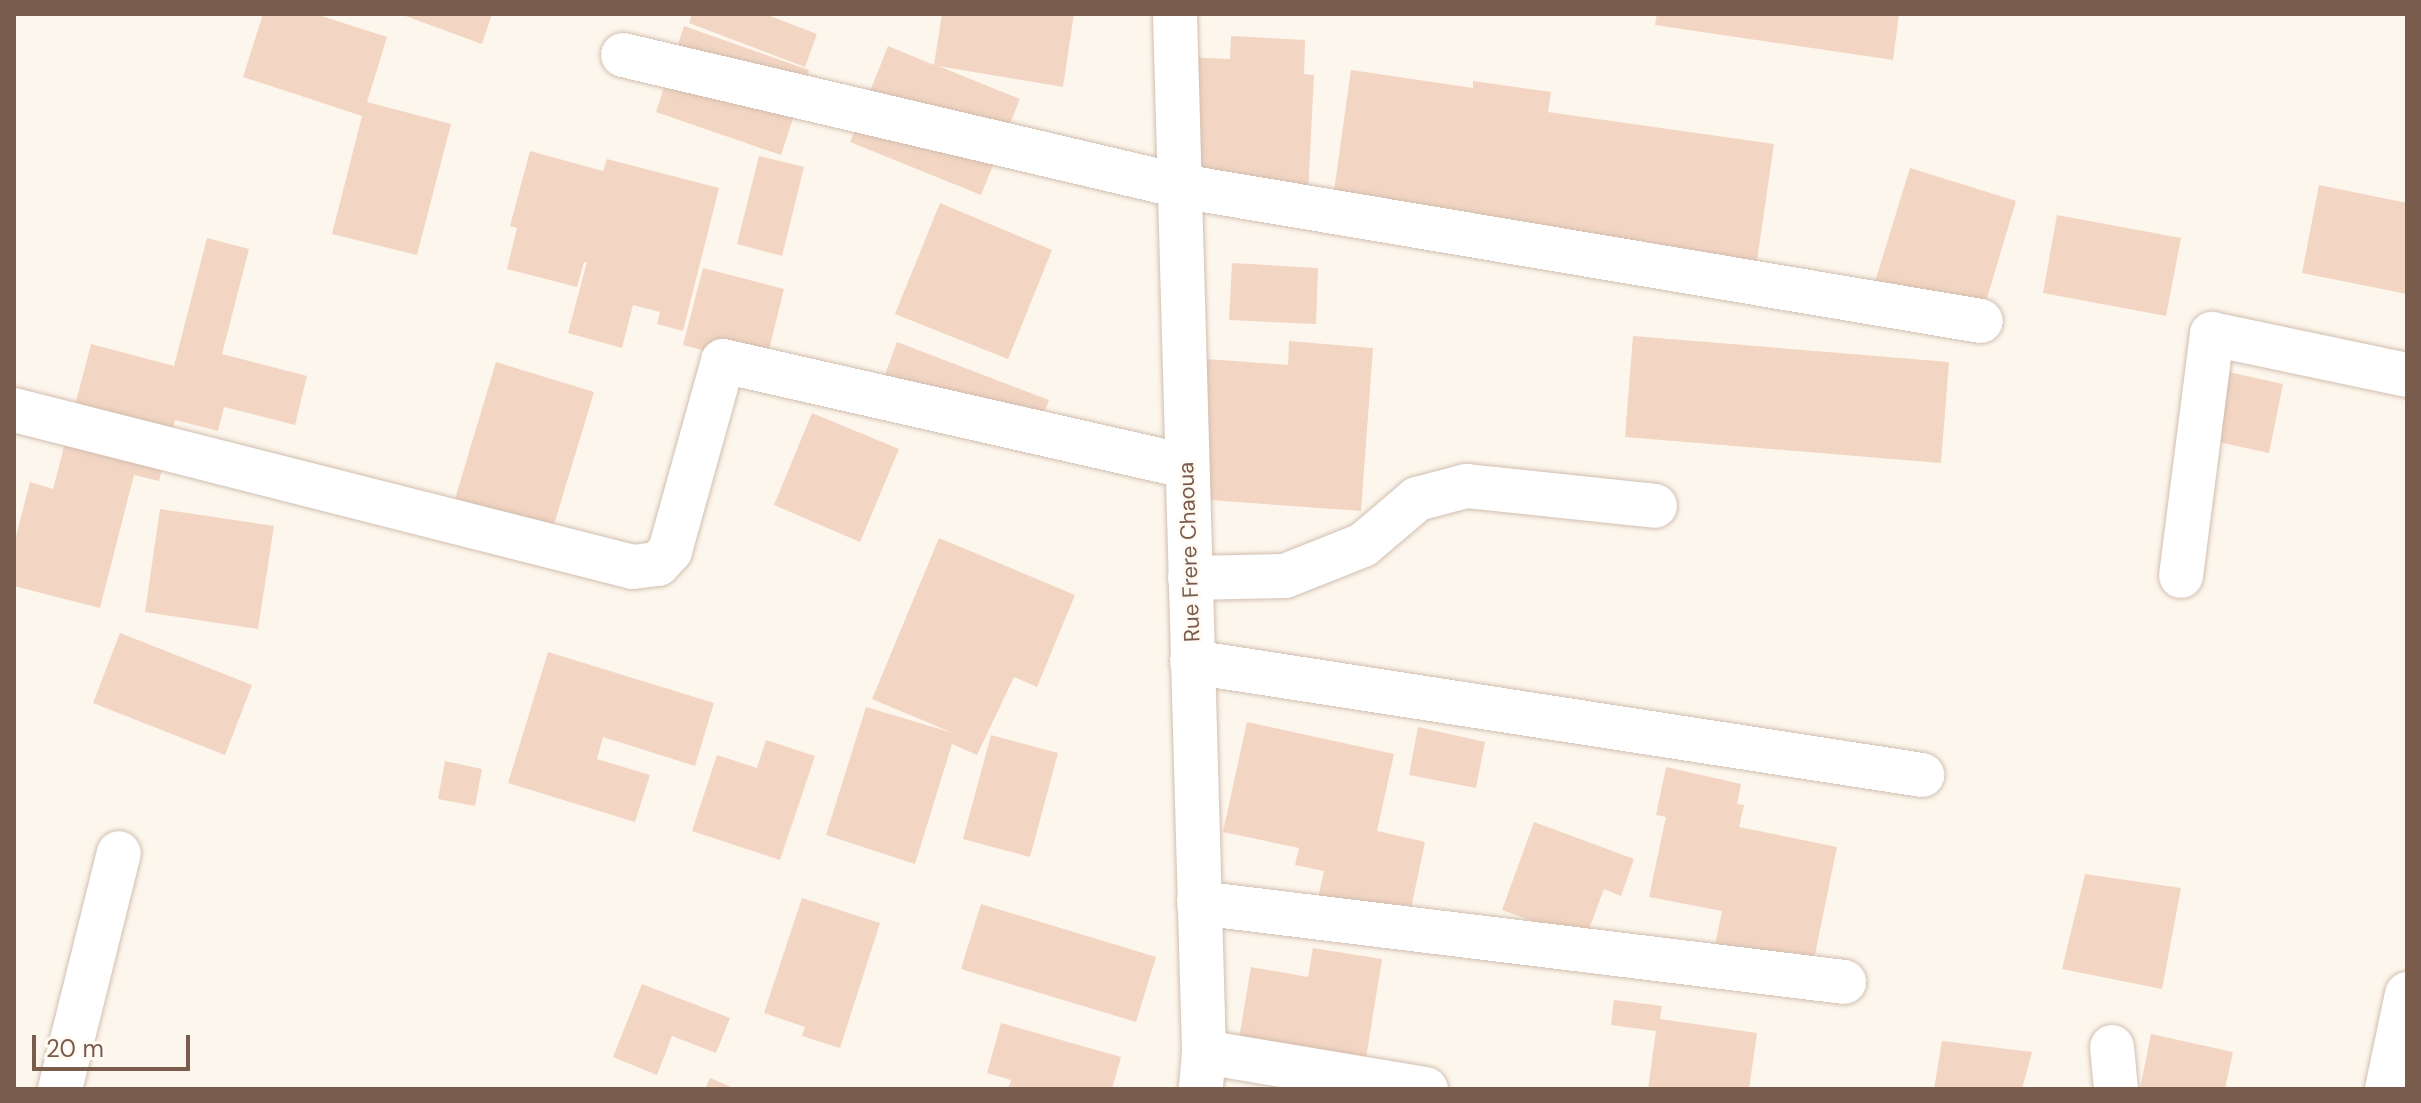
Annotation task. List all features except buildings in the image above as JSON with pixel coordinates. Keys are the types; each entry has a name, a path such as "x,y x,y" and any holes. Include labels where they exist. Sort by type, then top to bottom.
{"street":[{"name":"Rue Frere Chaoua","path":"1175,14 1202,1070"},
{"path":"623,55 1180,186 1981,321"},
{"path":"2181,576 2212,334 2407,375"},
{"path":"14,410 633,567 658,564 670,551 723,361 1187,466"},
{"path":"1190,578 1285,576 1363,545 1417,499 1466,486 1655,506"},
{"path":"1192,662 1922,775"},
{"path":"60,1089 119,853"},
{"path":"1199,903 1844,982"},
{"path":"2387,1089 2407,994"},
{"path":"1202,1070 1426,1089"}]}
